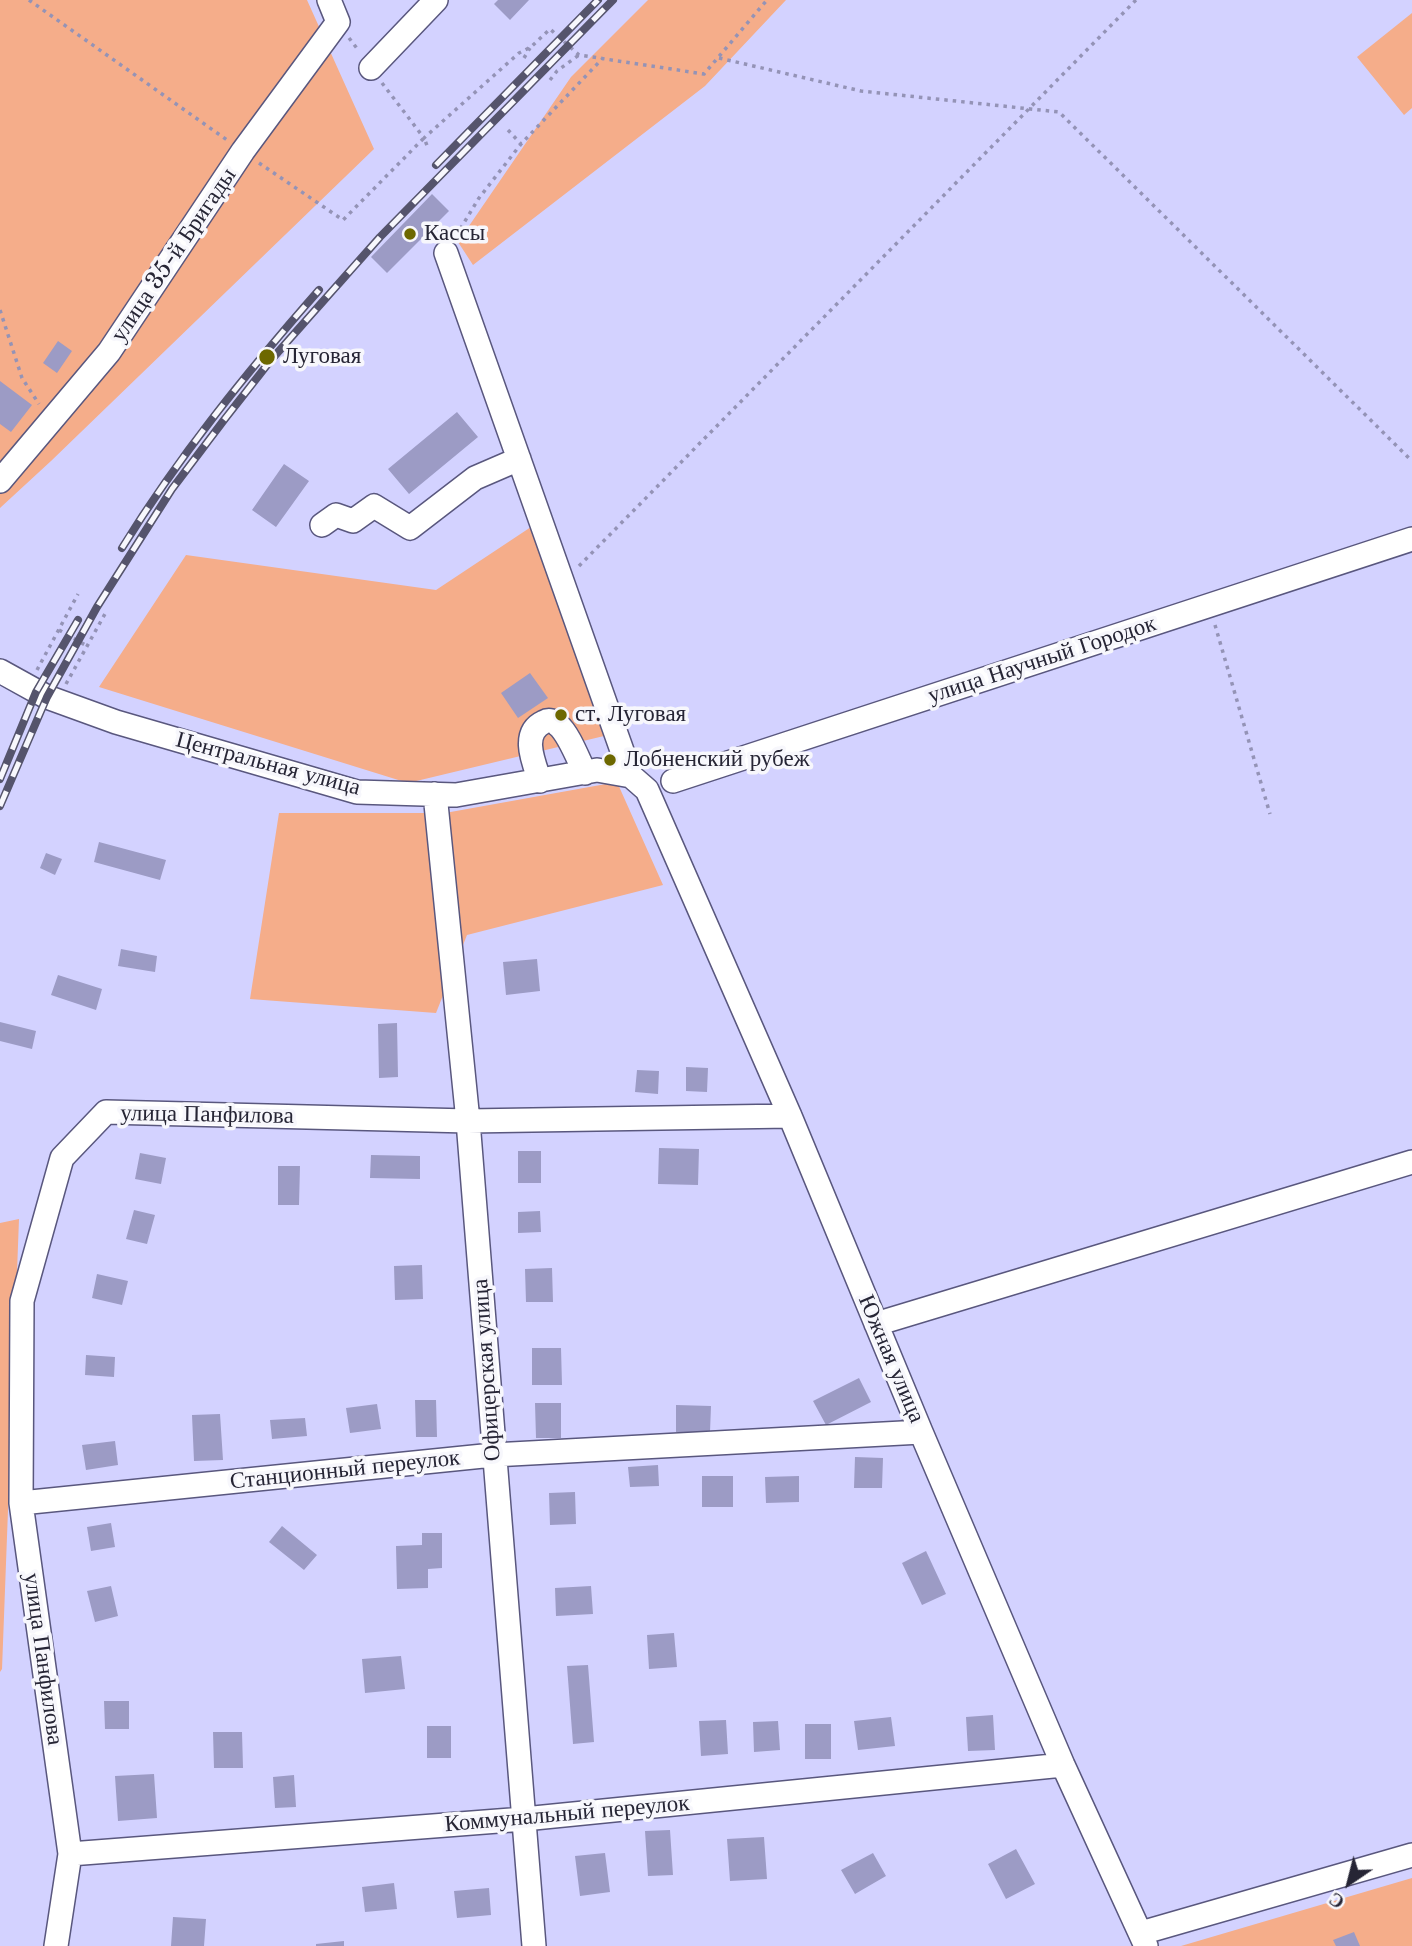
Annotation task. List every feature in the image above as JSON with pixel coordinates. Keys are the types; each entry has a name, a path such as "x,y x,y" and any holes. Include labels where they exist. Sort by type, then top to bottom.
{"street":[{"path":"329,0 338,22"},
{"path":"371,68 436,0"},
{"name":"улица 35-й Бригады","path":"0,481 109,352 243,151 338,22"},
{"name":"Южная улица","path":"446,253 631,776 647,790 790,1115 1063,1765 1144,1940"},
{"path":"322,525 336,514 353,522 374,506 410,528 475,478 519,459"},
{"name":"улица Научный Городок","path":"673,781 1412,539"},
{"name":"Центральная улица","path":"0,671 57,701 116,722 357,792 456,794 597,770 631,776"},
{"path":"540,781 530,741 534,729 545,720 553,720 562,727 585,773"},
{"name":"Офицерская улица","path":"435,794 468,1121 534,1946"},
{"name":"улица Панфилова","path":"56,1946 69,1854 21,1503 22,1301 62,1158 106,1112 468,1121 790,1115"},
{"path":"876,1324 1412,1162"},
{"name":"Станционный переулок","path":"21,1503 494,1455 921,1432"},
{"name":"Коммунальный переулок","path":"69,1854 524,1819 1063,1765"},
{"path":"1144,1940 1412,1855"}],"path":[{"path":"29,0 342,220 424,138 519,53 531,47"},
{"path":"524,58 531,47 550,29 579,55 704,74 767,0"},
{"path":"563,582 1136,0"},
{"path":"338,22 424,138 428,148"},
{"path":"550,80 557,71 579,55"},
{"path":"719,58 861,91 1059,113 1412,461"},
{"path":"446,253 479,198 521,144 603,59"},
{"path":"508,130 521,144"},
{"path":"0,310 22,378 51,421"},
{"path":"28,688 78,594"},
{"path":"1209,606 1270,814"},
{"path":"57,701 106,612"},
{"path":"59,630 88,646"}],"shaded area":[{"path":"0,0 307,0 374,149 0,508"},
{"path":"648,0 786,0 705,86 473,265 458,242 571,77"},
{"path":"1412,13 1412,108 1404,115 1357,57"},
{"path":"537,523 604,736 408,783 99,687 186,555 436,590"},
{"path":"617,782 663,885 467,935 436,1013 250,999 279,813 445,813"},
{"path":"19,1219 2,1669 0,1672 0,1223"},
{"path":"1412,1878 1412,1946 1181,1946"}],"building":[{"path":"498,0 529,0 510,20 494,4"},
{"name":"Кассы","path":"432,194 449,211 387,273 371,257"},
{"path":"58,341 72,351 57,373 43,363"},
{"path":"0,381 32,405 11,432 0,424"},
{"path":"457,412 478,437 409,494 388,469"},
{"path":"284,464 309,481 276,527 252,510"},
{"path":"530,673 548,698 518,718 501,693"},
{"path":"99,842 166,860 160,880 94,862"},
{"path":"46,853 62,859 55,875 40,868"},
{"path":"121,949 157,956 155,972 118,966"},
{"path":"537,959 540,991 506,995 503,962"},
{"path":"58,975 102,989 96,1010 51,995"},
{"path":"0,1022 36,1031 32,1049 0,1041"},
{"path":"397,1023 398,1077 379,1078 378,1024"},
{"path":"686,1067 708,1068 707,1092 686,1091"},
{"path":"637,1070 659,1071 658,1094 635,1092"},
{"path":"659,1148 699,1149 698,1185 658,1184"},
{"path":"518,1151 541,1151 541,1183 518,1183"},
{"path":"140,1153 166,1158 161,1184 135,1179"},
{"path":"371,1155 420,1156 420,1179 370,1178"},
{"path":"278,1166 300,1166 299,1205 278,1205"},
{"path":"134,1210 155,1215 147,1244 126,1239"},
{"path":"540,1211 541,1232 518,1233 518,1212"},
{"path":"422,1265 423,1299 395,1300 394,1266"},
{"path":"552,1268 553,1302 526,1302 525,1269"},
{"path":"97,1274 128,1281 122,1305 92,1298"},
{"path":"532,1348 561,1348 562,1385 532,1385"},
{"path":"86,1355 115,1357 114,1377 85,1375"},
{"path":"859,1378 871,1402 826,1425 813,1401"},
{"path":"415,1400 436,1400 437,1437 416,1437"},
{"path":"535,1403 561,1403 561,1438 536,1438"},
{"path":"377,1404 381,1429 350,1433 346,1408"},
{"path":"676,1405 711,1406 710,1432 676,1432"},
{"path":"220,1414 223,1460 194,1461 192,1415"},
{"path":"305,1418 307,1436 272,1439 270,1420"},
{"path":"115,1441 118,1465 86,1470 82,1445"},
{"path":"855,1457 883,1458 882,1488 854,1488"},
{"path":"658,1465 659,1486 630,1487 628,1467"},
{"path":"702,1476 733,1476 733,1507 702,1507"},
{"path":"799,1476 799,1502 766,1503 765,1477"},
{"path":"575,1492 576,1524 550,1525 549,1493"},
{"path":"111,1523 115,1547 91,1551 87,1527"},
{"path":"282,1526 317,1555 304,1570 269,1542"},
{"path":"422,1533 442,1533 442,1568 428,1569 428,1588 397,1589 396,1546 422,1545"},
{"path":"926,1551 946,1594 922,1605 902,1563"},
{"path":"111,1586 118,1616 95,1622 87,1591"},
{"path":"591,1586 593,1614 556,1616 555,1588"},
{"path":"674,1633 677,1667 649,1669 647,1635"},
{"path":"401,1656 405,1689 365,1693 362,1659"},
{"path":"588,1665 594,1742 573,1744 567,1666"},
{"path":"104,1701 129,1701 129,1729 105,1729"},
{"path":"993,1715 995,1750 968,1751 966,1717"},
{"path":"891,1717 895,1746 858,1750 854,1721"},
{"path":"726,1720 728,1754 701,1756 699,1721"},
{"path":"778,1721 780,1750 754,1752 753,1722"},
{"path":"805,1724 831,1724 831,1759 805,1759"},
{"path":"427,1726 451,1726 451,1758 427,1758"},
{"path":"213,1732 242,1732 243,1768 214,1768"},
{"path":"154,1774 157,1818 118,1821 115,1776"},
{"path":"294,1775 296,1807 275,1808 273,1777"},
{"path":"670,1830 673,1875 648,1876 645,1831"},
{"path":"764,1837 767,1879 730,1881 727,1839"},
{"path":"1016,1849 1035,1884 1006,1899 988,1864"},
{"path":"605,1853 610,1892 580,1896 575,1856"},
{"path":"873,1853 886,1876 855,1894 841,1870"},
{"path":"394,1883 397,1909 365,1912 362,1887"},
{"path":"489,1888 491,1915 457,1918 454,1891"},
{"path":"173,1917 206,1919 204,1946 171,1946"},
{"path":"1354,1932 1360,1946 1336,1946 1333,1940"},
{"path":"344,1941 344,1946 316,1946 316,1944"}],"railway":[{"path":"436,165 598,0"},
{"path":"0,806 47,697 97,607 172,489 224,420 271,360 380,237 613,0"},
{"path":"122,548 215,415 319,290"},
{"path":"0,779 36,692 78,620"}],"place":[{"name":"Кассы","path":"410,234"},
{"name":"Луговая","path":"267,357"},
{"name":"ст. Луговая","path":"561,715"},
{"name":"Лобненский рубеж","path":"610,760"}]}
